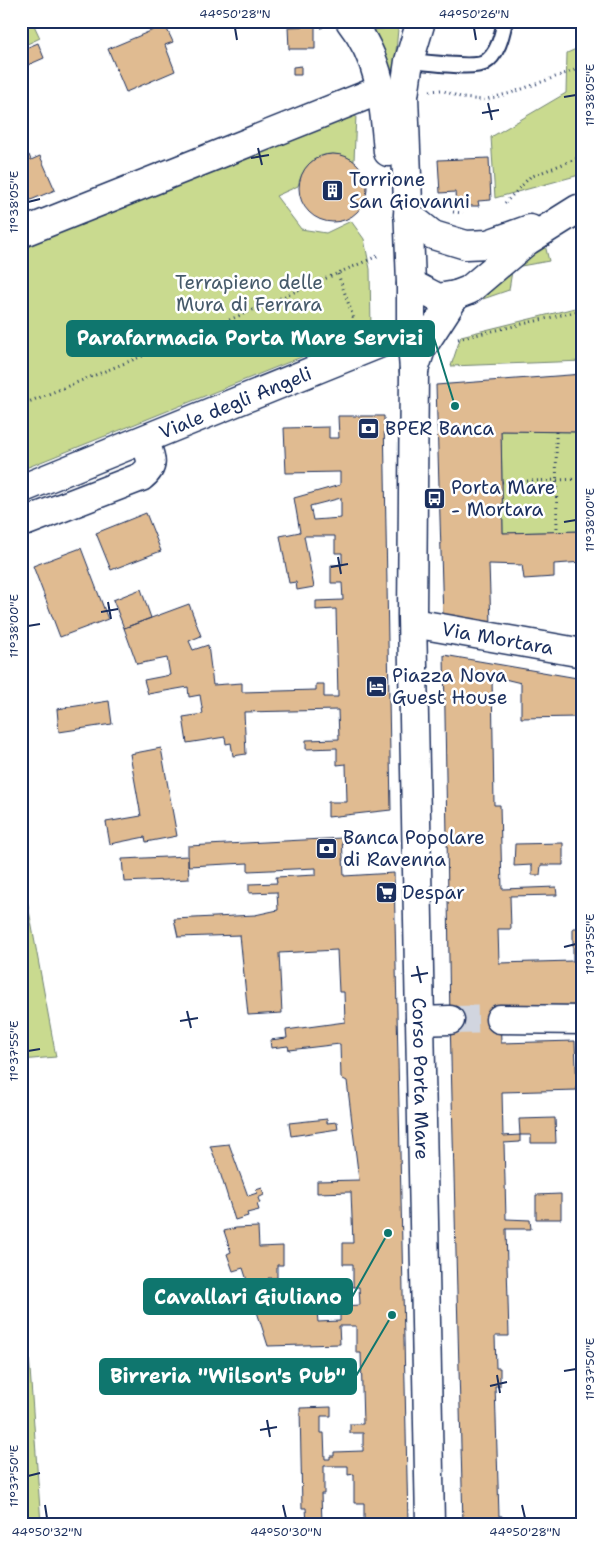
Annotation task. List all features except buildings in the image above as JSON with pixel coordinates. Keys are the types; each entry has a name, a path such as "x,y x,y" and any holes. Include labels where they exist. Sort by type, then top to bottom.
{"street":[{"name":"Corso Porta Mare","path":"350,21 375,62 384,104 390,180 408,214"},
{"name":"Corso Porta Mare","path":"421,21 409,61 404,96 411,284 410,331 414,370 413,623 430,1524"},
{"path":"21,233 380,90"},
{"path":"408,214 433,235 466,245 488,244 581,216"},
{"path":"411,284 438,298 456,295 469,290 527,241 581,216"},
{"path":"414,370 421,349 456,295"},
{"name":"Viale degli Angeli","path":"21,490 410,331"},
{"name":"Viale degli Angeli","path":"21,522 141,477 150,467 151,460 144,440"},
{"name":"Via Mortara","path":"413,623 583,653"},
{"path":"500,1019 583,1020"},
{"path":"420,1020 450,1020"}],"lane":[{"path":"409,61 471,65 484,62 497,46 505,21"}],"path":[{"path":"505,203 530,177 583,156"},
{"path":"21,405 192,336 380,255"},
{"path":"338,274 352,313"},
{"path":"450,341 583,310"},
{"path":"556,432 558,480 557,531"},
{"path":"502,482 583,479"}],"green space":[{"path":"21,21 32,21 40,38 21,47"},
{"path":"396,27 398,29 395,62 397,89 390,92 371,33 374,30"},
{"path":"583,46 583,174 495,198 491,137 566,93 567,53"},
{"name":"Terrapieno delle Mura di Ferrara","path":"356,115 354,161 336,154 327,154 319,157 306,167 298,186 276,196 301,229 326,233 351,221 364,239 370,269 371,329 21,470 21,247"},
{"path":"544,241 549,261 521,266 512,271 509,290 483,299 520,258"},
{"path":"583,306 583,361 451,366 461,336"},
{"path":"501,431 583,432 583,531 503,533"},
{"path":"21,867 56,1057 21,1060"},
{"path":"21,1242 41,1524 21,1524"}],"tunnel":[{"path":"450,1020 500,1019"}],"place":[{"name":"Torrione San Giovanni","path":"333,190"},
{"name":"Parafarmacia Porta Mare Servizi","path":"455,406"},
{"name":"BPER Banca","path":"369,428"},
{"name":"Porta Mare - Mortara","path":"435,498"},
{"name":"Piazza Nova Guest House","path":"376,686"},
{"name":"Banca Popolare di Ravenna","path":"327,848"},
{"name":"Despar","path":"386,892"},
{"name":"Cavallari Giuliano","path":"388,1233"},
{"name":"Birreria \"Wilson's Pub\"","path":"392,1315"}]}
